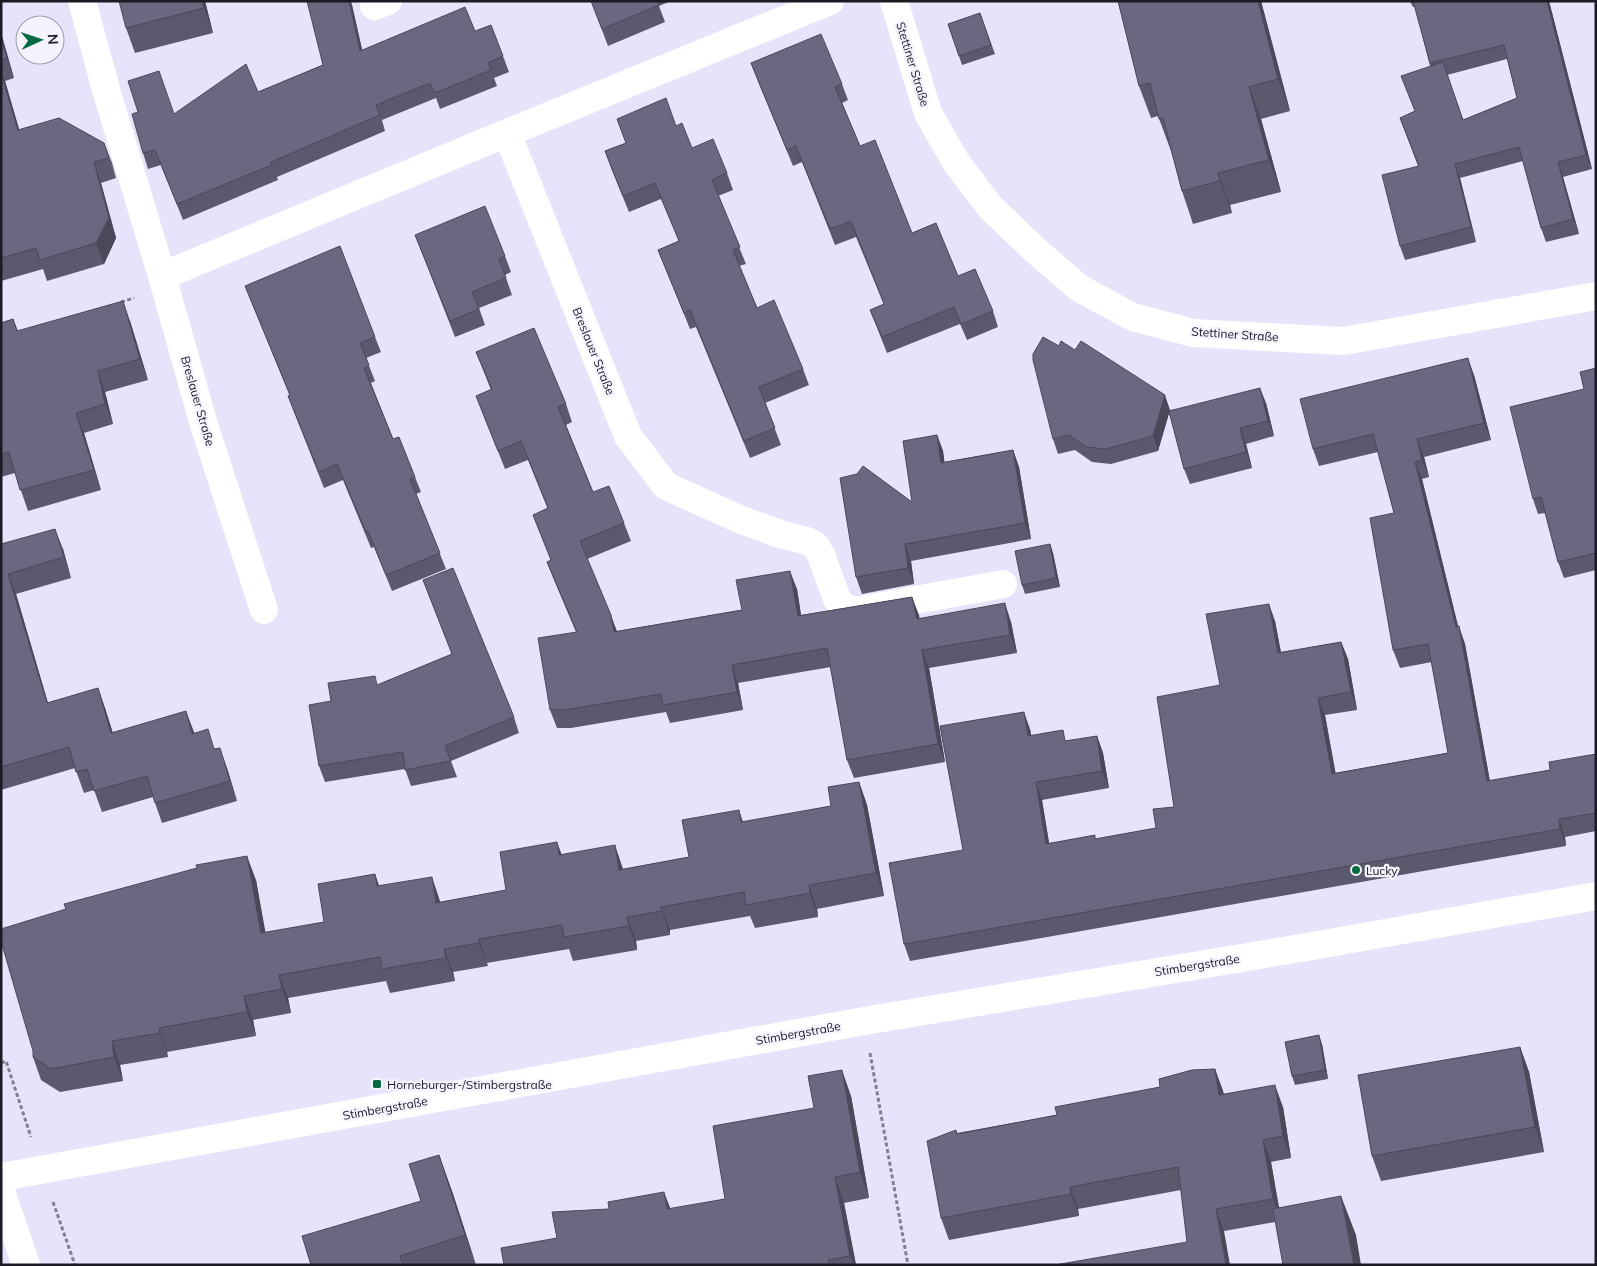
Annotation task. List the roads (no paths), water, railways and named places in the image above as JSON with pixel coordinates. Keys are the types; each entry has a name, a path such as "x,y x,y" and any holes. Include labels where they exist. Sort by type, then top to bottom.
{"street":[{"name":"Breslauer Straße","path":"82,1 106,93 164,283 204,425 264,610"},
{"path":"164,283 507,133 830,1"},
{"name":"Stettiner Straße","path":"894,1 928,113 956,162 990,207 1079,288 1133,317 1193,333 1343,341 1596,296"},
{"name":"Breslauer Straße","path":"507,133 628,436 666,486 740,519 816,546 837,600 842,606 855,611 1003,584"},
{"name":"Stimbergstraße","path":"1,1177 864,1021 1296,949 1596,896"},
{"path":"1,1191 26,1265"}],"place":[{"name":"Lucky","path":"1356,870"},
{"name":"Horneburger-/Stimbergstraße","path":"377,1084"}]}
